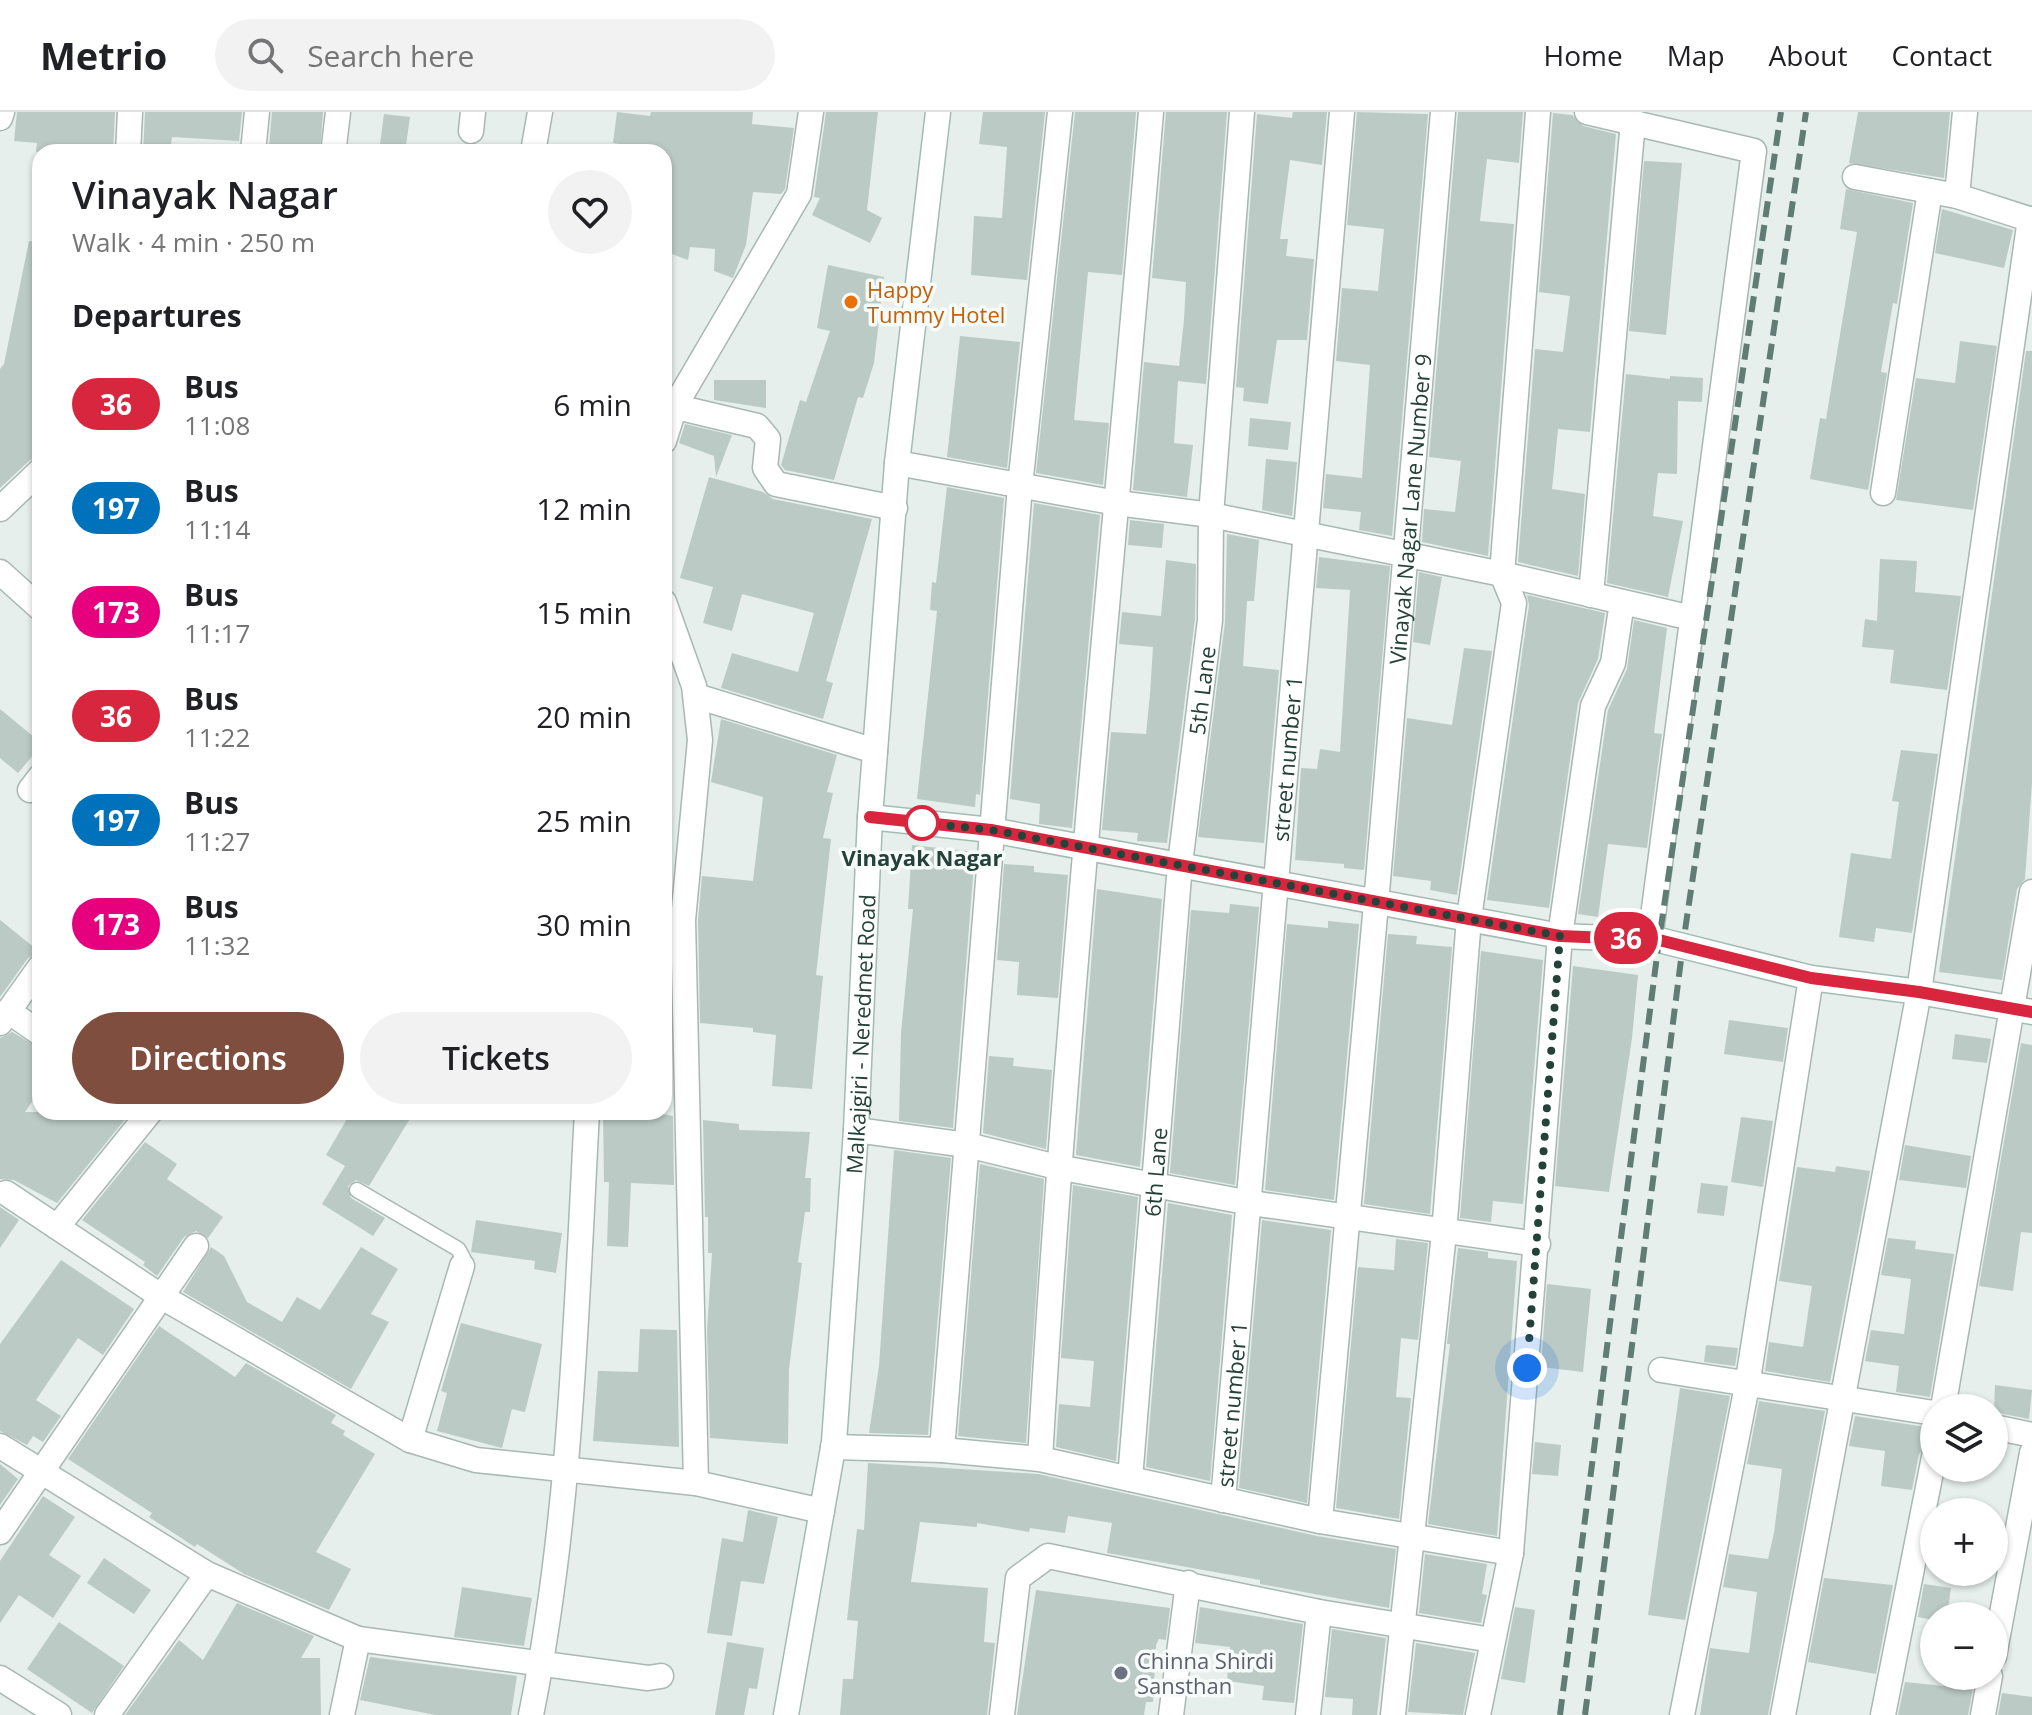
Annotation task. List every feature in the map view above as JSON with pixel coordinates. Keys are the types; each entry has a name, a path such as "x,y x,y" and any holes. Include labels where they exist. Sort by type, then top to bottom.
{"street":[{"path":"0,118 2,112"},
{"path":"128,144 130,112"},
{"path":"254,144 257,112"},
{"path":"334,144 338,112"},
{"path":"534,144 540,112"},
{"path":"672,400 799,194 811,112"},
{"name":"Malkajgiri - Neredmet Road","path":"786,1715 833,1447 856,1130 870,817 897,463 938,112"},
{"path":"942,1450 1020,486 1060,112"},
{"path":"1040,1459 1057,1167 1083,849 1151,112"},
{"name":"5th Lane","path":"1180,864 1210,620 1211,515 1242,112"},
{"name":"street number 1","path":"1223,1500 1251,1203 1342,112"},
{"name":"Vinayak Nagar Lane Number 9","path":"1320,1521 1443,112"},
{"path":"1393,1715 1400,1624 1412,1539 1444,1233 1469,918 1514,603 1502,574 1538,112"},
{"path":"1587,112 1754,151 1650,939"},
{"path":"1957,196 1965,112"},
{"path":"1591,595 1633,121"},
{"path":"1783,1715 1919,992 2031,220 1957,196 1855,177"},
{"path":"1883,493 1930,191"},
{"path":"672,406 757,426 768,439 765,468 776,484 895,508"},
{"path":"897,463 1117,503 1211,515 1502,574 1692,618"},
{"path":"0,509 32,479"},
{"path":"0,572 32,601"},
{"path":"1478,1715 1511,1553 1538,1244 1560,936 1593,706 1613,663 1622,602"},
{"path":"672,626 696,696 700,740 674,921 696,1483"},
{"path":"696,696 875,751"},
{"path":"870,817 991,830 1560,936 1650,939 1683,944 1811,978 1919,992 2022,1011"},
{"name":"6th Lane","path":"1130,1479 1180,864"},
{"path":"1946,1394 2022,1011 2032,892"},
{"path":"32,978 4,1017 32,1029"},
{"path":"1682,1715 1747,1386 1811,978"},
{"path":"57,1227 144,1120"},
{"path":"531,1715 541,1666 567,1467 587,1120"},
{"path":"856,1130 967,1145 1057,1167 1251,1203 1444,1233 1538,1244"},
{"path":"6,1193 162,1297 410,1440 476,1460 567,1467 696,1483 822,1511"},
{"path":"0,1532 196,1246"},
{"path":"410,1440 462,1266"},
{"path":"1661,1370 1844,1402 1920,1411"},
{"path":"2008,1430 2032,1435"},
{"path":"0,1446 207,1574 358,1639 541,1666 648,1678 661,1676"},
{"path":"833,1447 942,1450 1040,1459 1320,1521 1412,1539 1511,1553"},
{"path":"2004,1602 2032,1453"},
{"path":"1883,1715 1929,1482"},
{"path":"1002,1715 1018,1578 1031,1565 1048,1556 1319,1612 1492,1640"},
{"path":"107,1715 207,1574"},
{"path":"1171,1715 1188,1583"},
{"path":"1308,1715 1319,1612"},
{"path":"342,1715 358,1639"},
{"path":"0,1678 59,1715"},
{"path":"1983,1715 1987,1690"}],"lane":[{"path":"357,1190 458,1249 463,1258 462,1266"}],"building":[{"path":"17,112 115,112 113,144 14,141"},
{"path":"145,112 242,112 239,141 172,137 171,144 143,144"},
{"path":"272,112 323,112 321,144 269,144"},
{"path":"617,112 650,116 651,112 753,112 752,124 794,128 785,189 781,194 753,192 746,245 733,278 714,271 715,249 690,247 688,260 672,254 672,144 613,143"},
{"path":"826,112 878,112 867,210 882,218 870,243 812,215 820,198 814,197"},
{"path":"983,112 1045,112 1027,280 971,275 974,216 1002,218 1007,147 979,144"},
{"path":"1075,112 1136,112 1122,275 1088,272 1074,420 1109,423 1103,485 1036,473"},
{"path":"1166,112 1227,112 1206,384 1178,381 1174,443 1193,445 1187,497 1133,490 1144,362 1179,366 1184,320 1186,282 1152,278"},
{"path":"1293,112 1327,112 1322,165 1290,160 1280,239 1288,239 1286,256 1314,259 1307,340 1277,340 1268,404 1243,401 1244,388 1236,387 1257,114 1292,118"},
{"path":"1357,112 1428,114 1392,536 1359,530 1361,512 1323,508 1326,474 1362,478 1370,365 1336,361 1342,288 1378,291 1384,229 1347,225"},
{"path":"1458,112 1523,112 1519,163 1487,159 1480,221 1514,224 1488,556 1422,542 1424,509 1455,512 1461,461 1429,457"},
{"path":"1858,112 1950,112 1944,178 1849,163"},
{"path":"1553,113 1572,115 1583,126 1616,134 1590,432 1558,429 1552,489 1585,494 1578,576 1518,562 1535,349 1563,352 1570,296 1539,292"},
{"path":"384,114 410,117 406,144 380,144"},
{"path":"1644,161 1682,163 1666,335 1629,331"},
{"path":"1846,189 1913,203 1897,304 1893,303 1881,372 1887,373 1868,490 1810,479 1820,418 1826,419 1857,232 1840,229"},
{"path":"1942,209 2013,230 2004,268 1935,253"},
{"path":"29,241 32,241 32,459 0,488 0,369 4,364"},
{"path":"828,265 884,277 874,363 863,398 858,397 834,480 785,470 781,465 800,400 806,402 830,331 817,328"},
{"path":"960,336 1020,342 1007,468 947,457"},
{"path":"1960,341 1997,346 1973,510 1896,500 1916,378 1955,383"},
{"path":"2026,351 2032,351 2032,783 2025,879 2017,889 2002,980 1939,972"},
{"path":"1626,374 1670,379 1670,376 1703,378 1702,402 1678,401 1677,474 1658,473 1653,516 1683,521 1668,597 1607,583"},
{"path":"714,380 766,380 766,408 714,400"},
{"path":"1250,418 1291,422 1288,450 1248,446"},
{"path":"685,424 732,435 716,477 714,456 679,443"},
{"path":"1266,459 1297,462 1292,516 1262,510"},
{"path":"709,477 763,492 773,499 872,519 826,681 833,683 823,719 721,688 732,653 798,672 814,613 742,594 732,631 703,623 713,587 680,578"},
{"path":"947,487 1004,498 980,795 976,794 975,807 917,799 937,611 930,610 932,582 936,583"},
{"path":"1034,503 1100,515 1072,828 1039,824 1040,804 1010,799"},
{"path":"1130,520 1164,524 1162,548 1128,545"},
{"path":"1227,534 1259,540 1254,601 1247,601 1243,666 1279,670 1264,843 1198,837 1225,622"},
{"path":"1319,557 1390,566 1364,870 1344,868 1344,864 1295,860 1301,768 1317,769 1320,749 1340,752 1350,590 1316,588"},
{"path":"1880,559 1917,561 1915,592 1961,596 1947,690 1890,683 1894,650 1862,647 1865,619 1877,621"},
{"path":"1166,560 1196,564 1195,619 1167,843 1137,841 1138,833 1102,830 1111,732 1146,734 1150,694 1153,647 1119,644 1122,612 1161,616"},
{"path":"1419,572 1442,577 1430,645 1413,642"},
{"path":"1527,595 1605,613 1598,659 1578,703 1549,908 1487,900 1529,605"},
{"path":"1634,620 1667,628 1654,733 1662,734 1647,848 1608,844 1598,917 1578,914 1608,710 1627,669"},
{"path":"1464,648 1492,651 1457,895 1430,890 1431,881 1393,876 1407,718 1452,725"},
{"path":"0,709 32,735 32,756 18,773 0,758"},
{"path":"721,719 837,755 827,792 833,793 823,838 831,839 816,975 823,976 812,1089 772,1086 776,1035 753,1032 753,1028 700,1023 698,921 702,876 753,881 763,797 711,782"},
{"path":"1901,750 1938,754 1912,933 1876,928 1874,942 1839,937 1851,853 1891,859 1899,802 1892,801"},
{"path":"912,845 975,852 953,1128 899,1121 901,1033 913,909 908,909"},
{"path":"1004,864 1034,866 1034,872 1068,875 1058,998 1017,995 1019,962 997,960"},
{"path":"1097,889 1162,899 1140,1167 1076,1155"},
{"path":"1230,904 1259,907 1235,1185 1170,1173 1191,910 1229,913"},
{"path":"0,920 32,946 32,956 0,997"},
{"path":"1328,921 1359,924 1334,1200 1265,1190 1287,924 1328,928"},
{"path":"1388,934 1417,936 1416,944 1452,947 1430,1214 1364,1204"},
{"path":"1481,951 1543,960 1523,1204 1493,1201 1491,1222 1460,1218"},
{"path":"1573,966 1638,975 1609,1192 1555,1186"},
{"path":"1729,1020 1788,1028 1783,1062 1724,1054"},
{"path":"12,1032 32,1043 32,1102 25,1112 32,1112 32,1120 124,1120 57,1203 14,1180 0,1179 0,1038"},
{"path":"1955,1034 1991,1039 1987,1063 1952,1059"},
{"path":"2021,1043 2032,1045 2032,1233 2021,1232 2013,1291 1979,1286"},
{"path":"989,1056 1014,1058 1013,1066 1052,1070 1046,1149 983,1133"},
{"path":"673,1116 674,1185 631,1183 628,1247 607,1246 609,1182 604,1182 603,1120 672,1120"},
{"path":"1741,1117 1773,1121 1763,1187 1731,1182"},
{"path":"346,1120 409,1120 369,1186 356,1180 348,1186 351,1198 385,1218 373,1236 322,1204 345,1166 326,1155"},
{"path":"703,1120 739,1124 739,1130 810,1132 805,1178 811,1178 810,1212 805,1212 798,1262 802,1263 789,1369 788,1444 710,1438 707,1331 712,1253 708,1253 708,1217 705,1217"},
{"path":"145,1142 177,1164 167,1179 223,1217 208,1238 196,1231 184,1237 157,1276 143,1265 145,1262 82,1220"},
{"path":"1905,1145 1971,1156 1966,1188 1899,1180"},
{"path":"894,1150 951,1158 928,1435 869,1433 879,1366"},
{"path":"980,1164 1044,1179 1026,1443 958,1436"},
{"path":"1836,1166 1870,1171 1830,1382 1765,1371 1769,1342 1803,1347 1812,1286 1779,1281 1797,1167 1835,1172"},
{"path":"1701,1183 1728,1186 1724,1216 1697,1213"},
{"path":"1073,1185 1138,1197 1116,1461 1056,1447 1059,1404 1090,1407 1094,1361 1061,1358"},
{"path":"1168,1203 1232,1215 1210,1481 1146,1467"},
{"path":"0,1207 19,1220 0,1248"},
{"path":"476,1220 562,1233 556,1273 534,1269 535,1261 471,1252"},
{"path":"1262,1220 1331,1230 1307,1503 1239,1488"},
{"path":"1888,1238 1916,1241 1915,1249 1954,1254 1931,1394 1896,1392 1899,1366 1865,1361 1871,1330 1904,1334 1911,1279 1881,1275"},
{"path":"1396,1239 1428,1243 1418,1340 1401,1338 1396,1397 1411,1398 1399,1519 1336,1508 1358,1267 1394,1270"},
{"path":"211,1247 224,1256 247,1302 282,1322 297,1297 320,1310 361,1247 398,1269 371,1314 389,1322 351,1389 183,1292"},
{"path":"1458,1248 1488,1252 1488,1258 1517,1261 1497,1536 1428,1524 1450,1344 1447,1344"},
{"path":"61,1260 134,1309 103,1355 78,1338 36,1400 61,1416 43,1442 33,1436 27,1445 0,1431 0,1344"},
{"path":"1547,1284 1591,1289 1583,1372 1541,1367"},
{"path":"461,1323 542,1344 525,1412 512,1409 502,1448 437,1431 447,1393 441,1391"},
{"path":"159,1326 235,1377 246,1363 336,1415 331,1423 345,1431 343,1435 375,1454 316,1552 351,1569 329,1610 244,1574 197,1544 195,1547 149,1517 152,1513 68,1459"},
{"path":"640,1329 677,1330 679,1447 593,1441 598,1371 638,1372"},
{"path":"1706,1345 1738,1348 1735,1366 1704,1362"},
{"path":"1995,1385 2032,1390 2029,1419 2008,1415 2008,1394 1995,1394"},
{"path":"1680,1388 1730,1396 1685,1620 1648,1615"},
{"path":"1759,1401 1825,1411 1768,1715 1700,1715 1710,1648 1749,1653 1757,1592 1723,1587 1729,1554 1768,1559 1774,1533 1782,1469 1747,1464"},
{"path":"1855,1416 1920,1426 1920,1453 1912,1490 1881,1486 1885,1451 1849,1446"},
{"path":"1535,1442 1561,1445 1558,1476 1532,1474"},
{"path":"868,1463 1038,1474 1317,1536 1396,1549 1389,1608 1260,1584 1260,1580 1107,1553 1112,1523 1068,1516 1065,1533 1030,1528 1029,1532 977,1523 977,1527 920,1522 911,1582 988,1588 984,1642 995,1643 987,1715 840,1715 843,1679 853,1679 858,1621 847,1620 857,1529 864,1530"},
{"path":"0,1464 18,1479 0,1505"},
{"path":"43,1496 75,1517 49,1555 81,1576 53,1618 19,1595 0,1623 0,1561"},
{"path":"748,1510 778,1517 764,1584 741,1581 732,1636 707,1633 722,1538 743,1542"},
{"path":"1425,1554 1487,1564 1482,1594 1487,1595 1481,1623 1419,1613"},
{"path":"104,1558 151,1590 134,1614 87,1583"},
{"path":"1824,1578 1893,1585 1876,1674 1808,1662"},
{"path":"1924,1586 1951,1588 1949,1602 1921,1602"},
{"path":"462,1587 532,1598 524,1646 454,1637"},
{"path":"1036,1590 1170,1608 1166,1640 1159,1639 1156,1645 1153,1702 1146,1702 1144,1715 1017,1715"},
{"path":"237,1603 314,1636 301,1658 320,1658 321,1715 125,1715 179,1640 203,1660"},
{"path":"1200,1607 1303,1624 1294,1703 1262,1700 1264,1686 1227,1681 1230,1647 1195,1643"},
{"path":"1515,1607 1535,1610 1525,1683 1501,1679"},
{"path":"59,1622 124,1666 92,1713 27,1669"},
{"path":"1332,1629 1386,1638 1377,1715 1352,1715 1353,1699 1325,1697"},
{"path":"727,1642 764,1648 757,1689 749,1688 744,1715 715,1715"},
{"path":"1416,1643 1475,1653 1463,1715 1408,1712"},
{"path":"370,1657 517,1676 511,1715 435,1715 360,1700"},
{"path":"1905,1682 1920,1684 1920,1690 1973,1690 1968,1715 1898,1715"},
{"path":"2002,1693 2032,1697 2032,1715 1998,1715"}],"railway":[{"path":"1560,1715 1659,940 1781,112"},
{"path":"1585,1715 1683,944 1806,112"}],"bus line":[{"name":"36","path":"870,817 991,830 1560,936 1650,939 1683,944 1811,978 1919,992 2032,1012"}],"place":[{"name":"Happy Tummy Hotel","path":"851,302"},
{"name":"Vinayak Nagar","path":"922,823"},
{"name":"Chinna Shirdi Sansthan","path":"1121,1673"}],"route":[{"path":"922,823 991,830 1560,936 1527,1368"}]}
